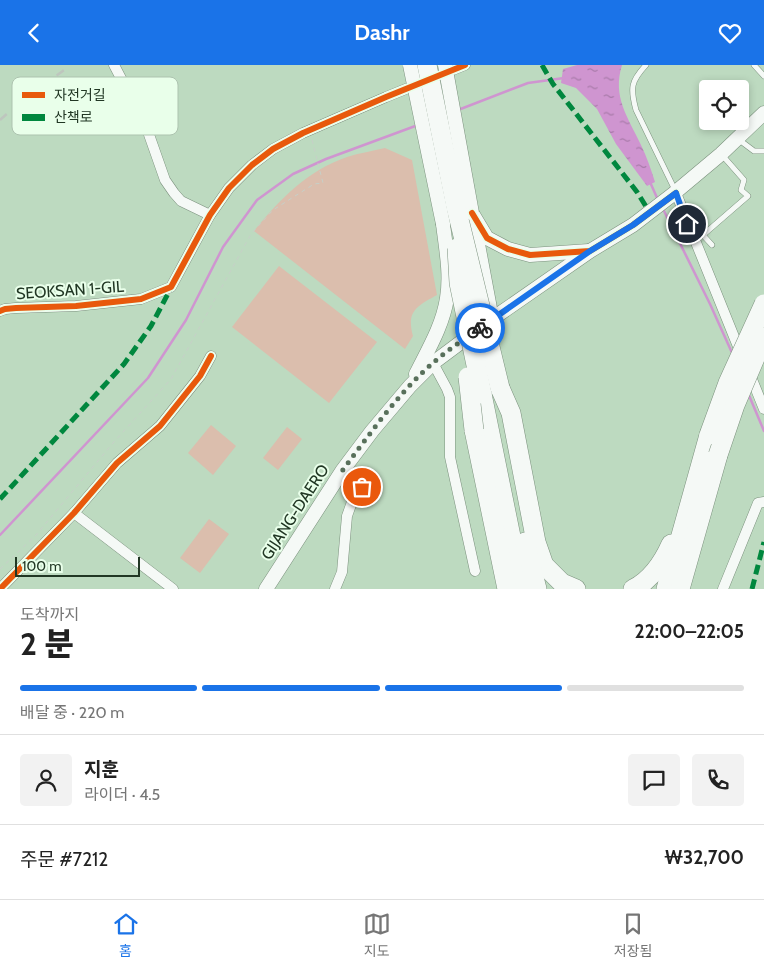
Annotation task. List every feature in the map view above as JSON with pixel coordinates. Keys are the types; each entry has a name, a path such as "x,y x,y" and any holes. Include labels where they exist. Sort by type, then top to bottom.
{"highway":[{"path":"431,71 464,210 500,388 500,416 537,589"},
{"path":"464,210 459,283 474,430 507,589"},
{"path":"459,283 517,566 526,589"},
{"path":"666,589 709,435 728,383 764,304"},
{"path":"680,589 718,455 735,405 764,337"},
{"path":"500,388 511,413 539,550 544,565 562,583 576,589"},
{"path":"633,589 653,574 664,559 691,500"}],"main road":[{"path":"410,65 443,224 463,340"},
{"path":"444,65 464,210 492,319"},
{"name":"GIJANG-DAERO","path":"266,589 342,471 372,431 410,386 433,363 492,319 590,251 654,210 721,154 764,113"},
{"path":"464,210 487,237 508,249 530,255 590,251"},
{"path":"410,386 441,321 447,298 448,270 443,224"}],"street":[{"path":"114,65 120,77"},
{"path":"149,135 165,180 174,193 181,201 210,215 229,188 252,165 273,149 431,71 466,65"},
{"path":"674,194 764,409"},
{"name":"SEOKSAN 1-GIL","path":"0,311 16,307 76,306 141,299 171,287 210,215"},
{"path":"0,589 74,513 117,463 160,426 200,376 211,356"},
{"path":"433,363 450,397 450,457 475,571"},
{"path":"336,589 342,572 347,516 352,502 362,487 342,471"},
{"path":"723,589 758,503 764,502"},
{"path":"74,513 173,589"}],"lane":[{"path":"646,65 634,79 631,89 636,109 674,194"},
{"path":"754,65 764,76"},
{"path":"737,138 754,151 764,151"},
{"path":"703,235 748,196 742,190 744,179 721,154"},
{"path":"687,224 695,219 703,235 712,245"}],"path":[{"path":"0,569 36,535 126,428 171,379 251,234 273,210 314,184 324,183 309,131"}],"shaded area":[{"path":"385,148 412,160 437,295 419,306 412,315 411,328 413,336 405,349 254,231 284,197 307,178 347,157"},
{"path":"279,266 377,342 329,403 232,327"},
{"path":"211,425 236,446 213,475 188,453"},
{"path":"287,427 302,439 278,470 263,458"},
{"path":"209,519 229,534 200,573 180,558"}],"water":[{"path":"577,65 622,65 619,76 620,97 655,182 647,186 616,144 597,109 576,88 561,83 563,69"}],"waterway":[{"path":"458,110 528,83 564,78"},
{"path":"0,535 148,378 186,320 223,247 257,200 293,174 326,159 418,125"},
{"path":"650,182 658,200"},
{"path":"663,209 733,355"},
{"path":"748,393 764,431"}],"railway":[{"path":"55,77 71,65"},
{"path":"0,120 12,109"}],"marked path":[{"path":"542,65 553,84 637,192 650,213"},
{"path":"0,499 124,364 151,326 171,288"},
{"path":"752,589 764,542"}],"cycle path":[{"path":"0,311 16,308 76,306 141,299 171,287 210,215 229,188 252,165 273,149 303,133 465,65"},
{"path":"472,213 487,238 508,249 530,255 590,251 633,225 676,193"},
{"path":"0,589 74,513 117,463 160,426 200,376 211,356"}],"way so far":[{"path":"362,487 342,471 372,431 410,386 433,363 480,328"}],"route":[{"path":"480,328 590,251 633,225 676,193 687,224"}]}
